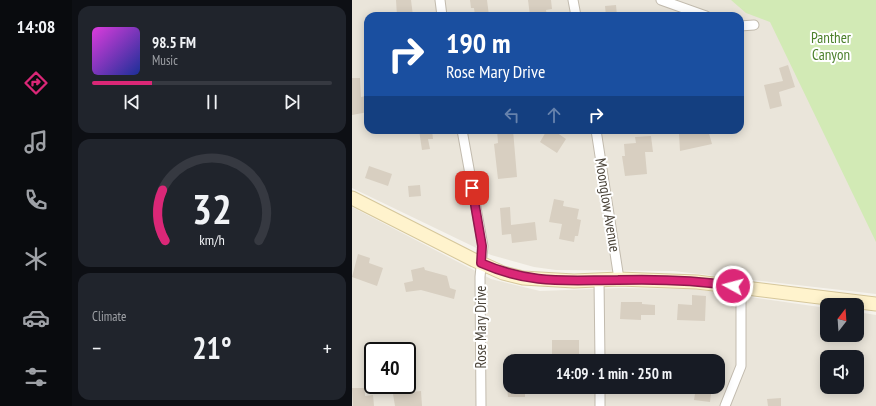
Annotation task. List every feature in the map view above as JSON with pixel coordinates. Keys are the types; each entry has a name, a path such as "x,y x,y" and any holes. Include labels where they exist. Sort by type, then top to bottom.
{"street":[{"path":"440,0 442,12"},
{"path":"573,0 575,12"},
{"path":"661,0 695,12"},
{"path":"744,26 754,25"},
{"name":"Rose Mary Drive","path":"463,134 482,246 480,406"},
{"name":"Moonglow Avenue","path":"597,134 619,280"},
{"path":"352,198 481,263 503,273 524,278 574,281 619,280 697,282 876,304"},
{"path":"599,280 600,354"},
{"path":"725,406 741,366 742,287"},
{"path":"600,394 600,406"}],"shaded area":[{"path":"352,0 876,0 876,294 673,271 556,270 534,267 491,255 352,188"},
{"path":"352,207 491,279 540,291 619,288 694,289 820,307 820,342 864,342 864,313 876,315 876,406 352,406"}],"green space":[{"name":"Panther Canyon","path":"731,0 876,0 876,242 770,22 746,13"}],"building":[{"path":"396,0 411,0 412,12 397,12"},
{"path":"470,0 487,0 488,12 474,12 474,8 471,8"},
{"path":"528,0 551,0 552,9 546,10 546,12 530,12"},
{"path":"616,5 617,12 606,12 605,6"},
{"path":"788,65 795,87 779,92 782,106 770,109 764,85 783,81 779,68"},
{"path":"352,78 360,78 361,97 364,96 364,113 352,115"},
{"path":"420,134 432,134 433,139 428,139 430,149 422,150"},
{"path":"497,134 513,134 517,177 498,179 494,144 498,143"},
{"path":"545,134 559,134 566,139 557,153 540,142"},
{"path":"679,134 709,134 712,144 680,151"},
{"path":"651,136 653,152 645,152 647,174 625,176 622,156 625,156 624,144 636,143 635,137"},
{"path":"369,166 392,174 388,186 365,178"},
{"path":"420,185 421,196 409,197 408,186"},
{"path":"554,199 564,201 563,206 579,209 577,219 581,220 578,236 575,236 574,242 559,239 562,224 549,222"},
{"path":"510,207 511,225 535,222 537,240 512,243 511,234 502,235 500,208"},
{"path":"358,254 370,258 369,263 383,268 377,286 352,277"},
{"path":"424,267 425,270 447,276 450,288 456,290 454,299 421,290 406,292 404,283 413,281 411,270"},
{"path":"692,295 706,296 705,321 677,320 678,304 692,305"},
{"path":"621,302 642,302 642,304 655,305 655,315 641,315 641,320 620,319"},
{"path":"552,340 579,340 579,354 552,354"},
{"path":"352,388 364,388 365,396 373,395 374,406 353,406"},
{"path":"421,391 422,406 395,406 393,394 416,394 416,392"},
{"path":"508,394 525,394 525,397 508,397"},
{"path":"695,394 711,394 710,402 694,400"},
{"path":"781,398 781,406 768,406 767,399"}],"route":[{"path":"472,188 482,246 481,263 503,273 541,280 649,280 697,282 733,286"}]}
